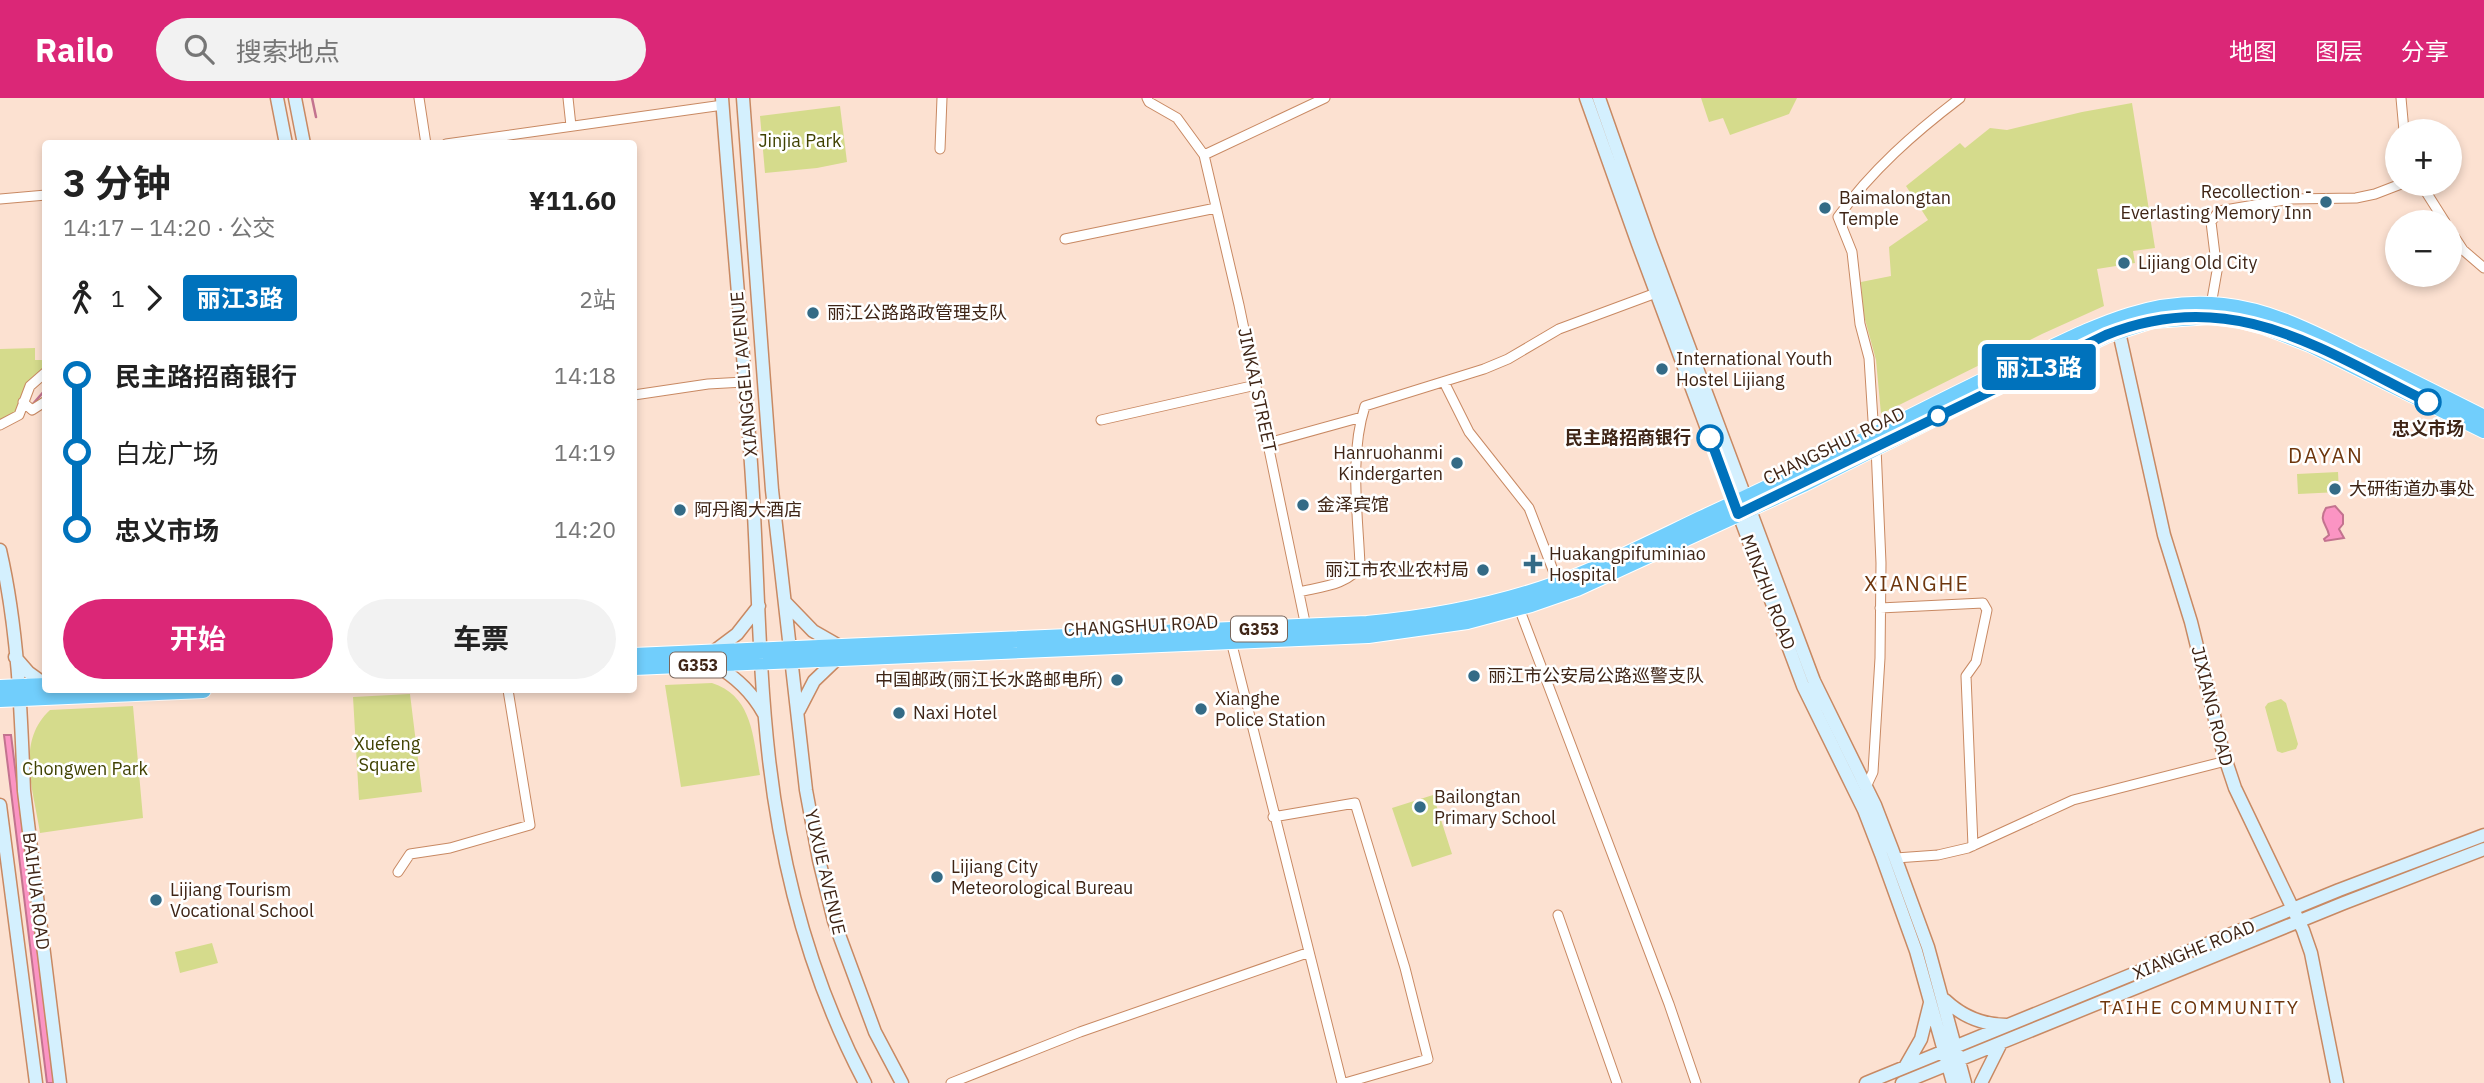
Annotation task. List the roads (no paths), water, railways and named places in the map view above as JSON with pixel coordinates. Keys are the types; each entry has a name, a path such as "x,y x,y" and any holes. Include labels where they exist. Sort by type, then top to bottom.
{"highway":[{"name":"CHANGSHUI ROAD","path":"637,656 712,658 1231,641 1401,632 1466,621 1519,608 1600,579 1875,441 1980,395 2117,324 2163,307 2211,305 2254,311 2315,334 2484,418"},
{"name":"CHANGSHUI ROAD","path":"2117,324 2184,316 2224,317 2251,322 2311,345 2484,430"},
{"name":"CHANGSHUI ROAD","path":"839,653 1367,624 1432,616 1496,603 1558,583 1742,506"},
{"name":"CHANGSHUI ROAD","path":"637,667 712,658"},
{"path":"0,699 42,686"},
{"path":"0,688 18,693 42,693"}],"main road":[{"path":"277,98 285,140"},
{"path":"295,98 303,140"},
{"name":"XIANGGELI AVENUE","path":"743,98 772,490 791,655"},
{"name":"MINZHU ROAD","path":"1586,98 1656,293 1742,506 1814,681 1866,787 1896,858 1944,999 1953,1083"},
{"name":"MINZHU ROAD","path":"1599,98 1803,686 1864,810 1930,996 1965,1083"},
{"name":"XIANGGELI AVENUE","path":"722,102 762,656"},
{"name":"JIXIANG ROAD","path":"2117,324 2164,535 2192,622 2225,761 2311,954 2337,1083"},
{"name":"BAIHUA ROAD","path":"0,550 11,606 24,791 60,1083"},
{"path":"785,601 813,631 839,653 814,681 797,714"},
{"path":"759,606 737,634 712,658 740,682 765,716"},
{"name":"YUXUE AVENUE","path":"791,655 808,802 827,895 863,1003 902,1083"},
{"name":"YUXUE AVENUE","path":"762,656 765,716 774,795 795,903 829,1005 845,1045 865,1083"},
{"path":"15,657 28,672 42,682"},
{"path":"0,805 36,1083"},
{"name":"XIANGHE ROAD","path":"1866,1083 1905,1067 2001,1043 2484,835"},
{"name":"XIANGHE ROAD","path":"1902,1083 2011,1025 2296,916 2484,849"},
{"path":"1905,1067 1925,1029 1930,996"},
{"path":"1944,999 1960,1012 1980,1021 2011,1025"},
{"path":"1981,1083 2001,1043"}],"street":[{"path":"419,98 425,140"},
{"path":"568,98 571,126"},
{"path":"940,149 942,98"},
{"path":"1147,98 1149,102 1177,118 1204,155 1325,98"},
{"path":"1866,787 1874,772 1880,608 1875,441 1869,358 1860,324 1853,252 1838,217 1860,187 1905,142 1960,98"},
{"path":"2401,98 2403,119"},
{"path":"509,139 571,126 722,102"},
{"name":"JINKAI STREET","path":"1204,155 1256,385 1306,627"},
{"path":"2211,305 2217,271 2211,222 2219,211 2290,199 2356,198 2385,190"},
{"path":"0,199 42,195"},
{"path":"1065,239 1216,208"},
{"path":"2462,248 2484,268"},
{"path":"1299,592 1346,579 1354,574 1360,565 1356,463 1365,406 1496,365 1559,329 1656,293"},
{"path":"0,425 19,415 35,380 42,375"},
{"path":"637,395 708,384 744,382"},
{"path":"1444,382 1474,439 1530,508 1558,583"},
{"path":"1101,420 1256,385"},
{"path":"23,402 32,410 42,404"},
{"path":"1268,443 1362,417"},
{"path":"1880,608 1983,603 1987,610 1976,662 1966,676 1973,846"},
{"path":"1519,608 1696,1083"},
{"path":"1231,641 1273,817 1307,953 1343,1083 1428,1059 1405,968 1354,803 1273,817"},
{"path":"398,872 410,854 450,848 530,825 508,693"},
{"path":"1896,858 1938,855 1973,846 2073,800 2225,761"},
{"path":"1558,915 1617,1083"},
{"path":"951,1083 1080,1032 1307,953"}],"waterway":[{"path":"312,98 316,117"},
{"path":"32,405 42,394"}],"place":[{"name":"Recollection - Everlasting Memory Inn","path":"2326,202"},
{"name":"Baimalongtan Temple","path":"1825,208"},
{"name":"Lijiang Old City","path":"2124,263"},
{"name":"丽江公路路政管理支队","path":"813,313"},
{"name":"International Youth Hostel Lijiang","path":"1662,369"},
{"name":"忠义市场","path":"2428,402"},
{"name":"民主路招商银行","path":"1710,438"},
{"name":"Hanruohanmi Kindergarten","path":"1457,463"},
{"name":"大研街道办事处","path":"2335,489"},
{"name":"金泽宾馆","path":"1303,505"},
{"name":"阿丹阁大酒店","path":"680,510"},
{"name":"Huakangpifuminiao Hospital","path":"1533,564"},
{"name":"丽江市农业农村局","path":"1483,570"},
{"name":"丽江市公安局公路巡警支队","path":"1474,676"},
{"name":"中国邮政(丽江长水路邮电所)","path":"1117,680"},
{"name":"Xianghe Police Station","path":"1201,709"},
{"name":"Naxi Hotel","path":"899,713"},
{"name":"Bailongtan Primary School","path":"1420,807"},
{"name":"Lijiang City Meteorological Bureau","path":"937,877"},
{"name":"Lijiang Tourism Vocational School","path":"156,900"}],"district":[{"name":"DAYAN","path":"2326,456"},
{"name":"XIANGHE","path":"1917,584"},
{"name":"TAIHE COMMUNITY","path":"2200,1007"}],"park label":[{"name":"Jinjia Park","path":"800,141"},
{"name":"Xuefeng Square","path":"387,754"},
{"name":"Chongwen Park","path":"85,769"}]}
